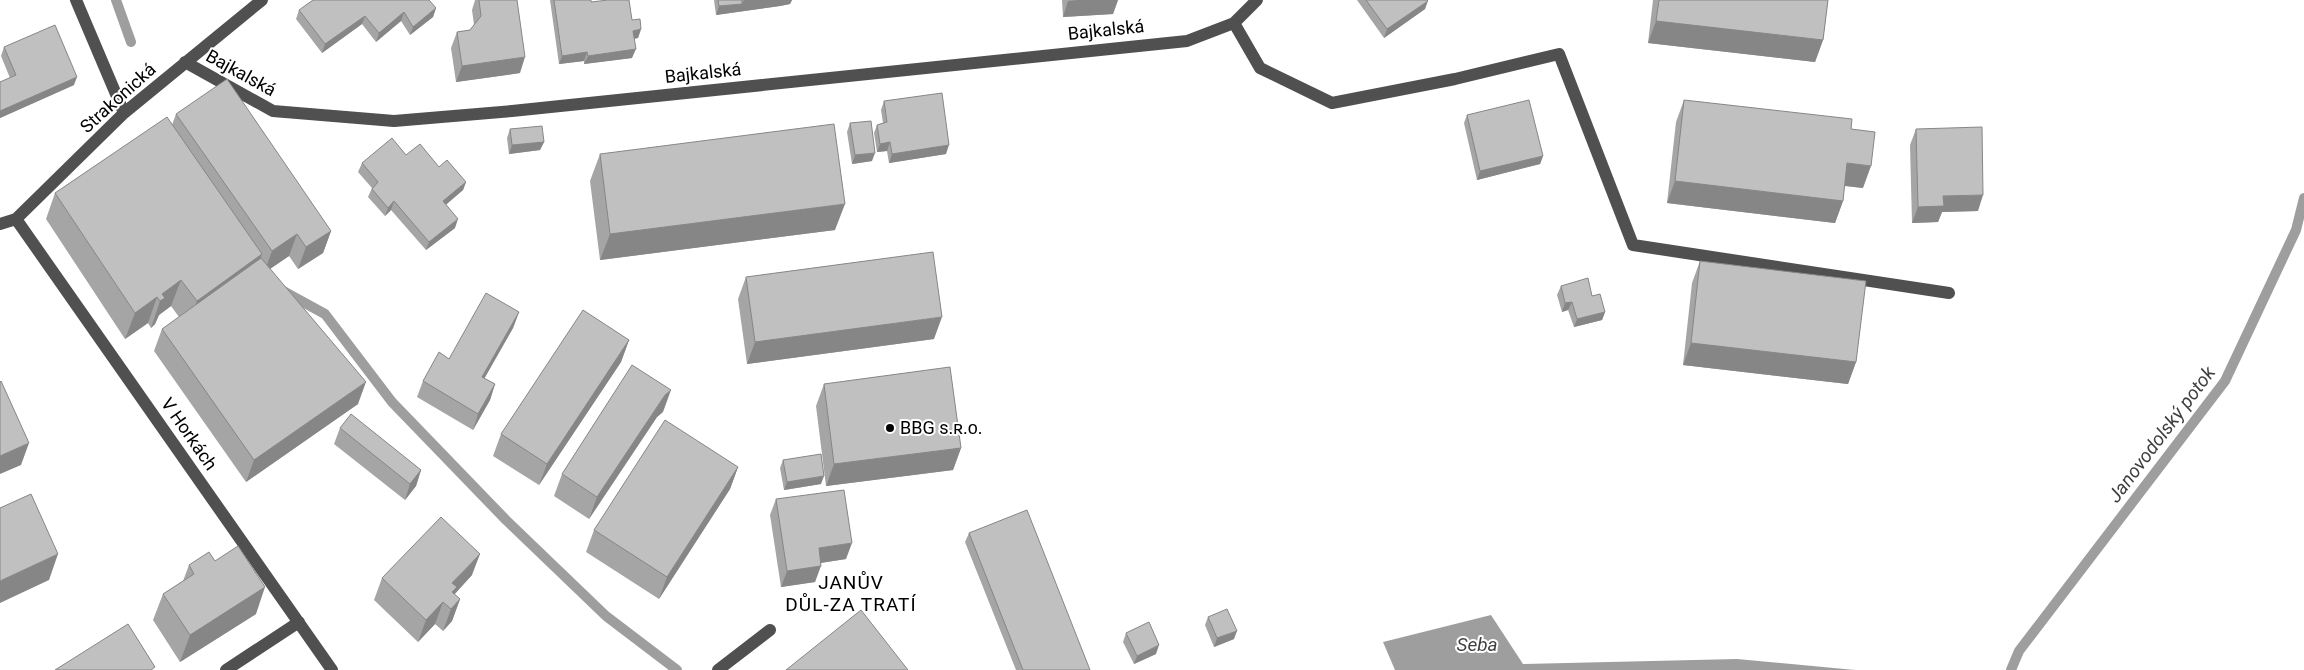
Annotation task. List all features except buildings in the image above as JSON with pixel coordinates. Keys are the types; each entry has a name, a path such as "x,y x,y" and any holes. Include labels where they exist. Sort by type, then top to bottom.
{"street":[{"path":"76,0 124,113"},
{"name":"Strakonická","path":"0,224 16,219 124,113 262,0"},
{"path":"1257,0 1234,22 1260,68 1332,103 1455,79 1559,54 1633,245 1949,293"},
{"name":"Bajkalská","path":"185,62 274,111 394,121 512,111 1188,41 1234,22"},
{"name":"V Horkách","path":"16,219 332,670"},
{"path":"226,670 299,622"},
{"path":"718,670 770,630"}],"water":[{"name":"Seba","path":"1491,615 1523,664 1737,659 1855,670 1395,670 1383,642"}],"waterway":[{"path":"116,0 131,42"},
{"name":"Janovodolský potok","path":"2011,670 2019,651 2225,381 2296,230 2304,198"},
{"path":"283,291 325,314 392,402 506,520 606,616 677,670"}],"place":[{"name":"BBG s.ʀ.ᴏ.","path":"890,428"}],"district":[{"name":"JANŮV DŮL-ZA TRATÍ","path":"851,593"}]}
